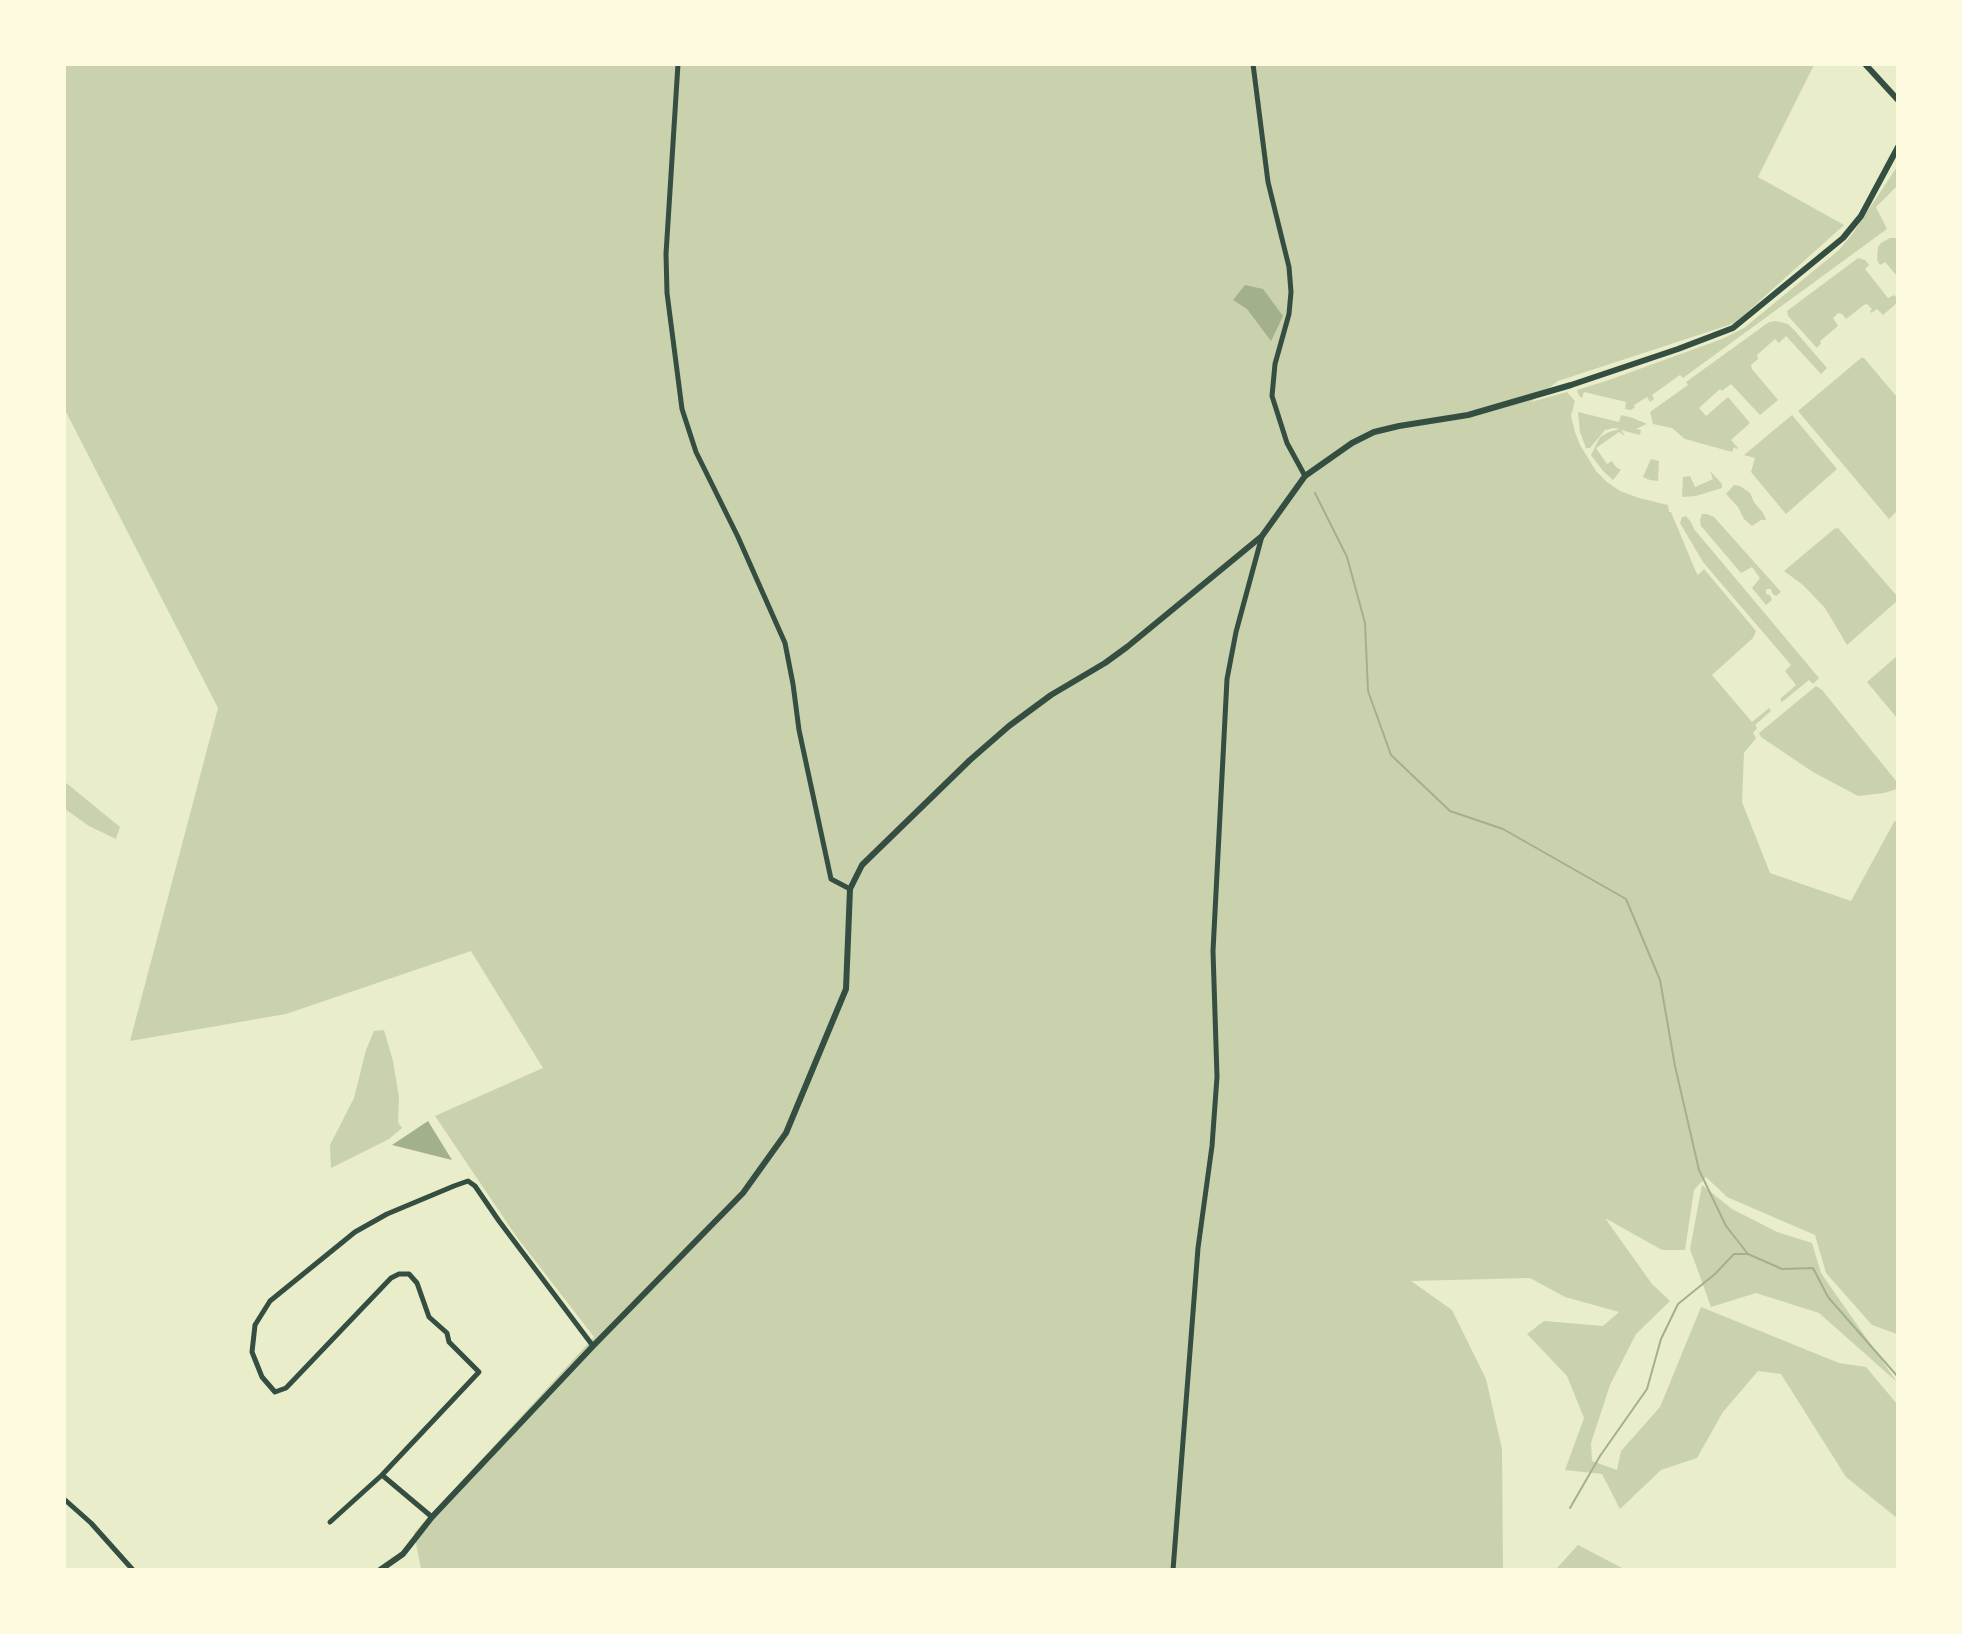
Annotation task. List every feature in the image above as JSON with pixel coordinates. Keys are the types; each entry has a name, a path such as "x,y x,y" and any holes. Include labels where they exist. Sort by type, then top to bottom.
{"street":[{"path":"678,64 666,254 667,293 682,409 696,452 738,537 785,643 793,684 798,730 831,879 850,889"},
{"path":"1253,64 1268,182 1289,267 1292,292 1289,314 1275,364 1272,396 1287,444 1305,477"},
{"path":"1865,64 1898,100"},
{"path":"380,1569 403,1554 432,1517 592,1346 743,1193 786,1133 846,989 850,889 862,865 934,794 1009,726 1051,695 1127,647 1262,536 1305,477 1352,444 1374,432 1491,409 1607,373 1733,328 1843,238 1861,216 1898,147"},
{"path":"1173,1569 1198,1248 1212,1146 1217,1077 1213,951 1227,679 1236,632 1262,536"},
{"path":"330,1522 382,1475 479,1371 449,1342 447,1333 429,1317 417,1283 409,1274 399,1274 391,1278 285,1388 275,1392 262,1377 252,1352 255,1325 270,1301 355,1232 387,1214 468,1181 475,1186 592,1346"},
{"path":"382,1475 432,1517"},
{"path":"64,1499 91,1523 133,1569"}],"shaded area":[{"path":"65,65 1814,65 1758,177 1844,225 1735,323 1558,381 1531,402 1567,392 1575,401 1571,416 1575,432 1596,471 1620,491 1668,505 1669,512 1671,512 1698,575 1704,569 1756,631 1753,638 1712,675 1752,722 1769,708 1771,711 1755,725 1757,728 1753,733 1756,738 1744,753 1742,802 1770,873 1851,901 1897,820 1897,1334 1872,1325 1826,1273 1815,1235 1727,1197 1706,1177 1694,1190 1685,1250 1662,1250 1605,1218 1652,1284 1670,1301 1636,1334 1610,1385 1591,1443 1592,1461 1617,1470 1621,1451 1660,1407 1701,1307 1839,1363 1866,1367 1897,1404 1897,1518 1846,1477 1781,1374 1758,1371 1723,1412 1697,1458 1661,1470 1620,1509 1602,1474 1565,1470 1584,1418 1567,1376 1527,1334 1544,1321 1603,1326 1619,1312 1565,1297 1530,1278 1411,1281 1452,1310 1486,1379 1502,1449 1503,1569 421,1569 414,1533 594,1337 516,1236 435,1116 543,1068 471,951 286,1014 130,1041 218,708 65,410"},
{"path":"1897,167 1897,186 1876,207 1887,229 1683,378 1680,375 1652,395 1654,399 1650,402 1647,397 1634,405 1635,407 1631,410 1625,409 1626,402 1584,392 1582,398 1579,396 1577,390 1722,339 1744,328 1839,250"},
{"path":"1890,238 1897,238 1897,276 1885,262 1880,265 1877,260 1878,247"},
{"path":"1858,258 1865,260 1869,265 1865,269 1888,298 1894,295 1897,298 1897,303 1883,315 1877,309 1871,313 1872,309 1867,304 1846,319 1838,313 1833,318 1838,326 1820,341 1817,348 1788,316 1787,311"},
{"path":"1245,285 1263,289 1283,316 1271,341 1247,309 1233,300"},
{"path":"1769,322 1788,324 1827,368 1821,374 1786,336 1779,343 1775,339 1757,355 1758,359 1751,365 1752,369 1778,400 1760,415 1731,384 1722,391 1720,389 1699,408 1706,416 1728,397 1750,423 1731,440 1738,448 1734,447 1732,452 1685,439 1672,428 1653,424 1650,412 1688,385 1686,382"},
{"path":"1861,358 1864,358 1897,397 1897,511 1889,519 1798,411"},
{"path":"1578,412 1619,422 1621,415 1647,424 1636,429 1641,430 1640,435 1621,430 1625,436 1619,432 1596,448 1607,464 1612,461 1621,470 1613,480 1591,455 1600,437 1620,429 1605,430 1590,448 1586,448 1580,432"},
{"path":"1792,415 1837,469 1786,514 1751,472 1755,458 1744,455"},
{"path":"1651,459 1659,461 1658,481 1643,477"},
{"path":"1710,471 1722,484 1722,488 1696,496 1682,497 1683,477 1690,476 1695,487 1713,479"},
{"path":"1734,485 1750,493 1765,520 1752,526 1744,519 1738,507 1726,494"},
{"path":"1702,514 1714,517 1781,592 1776,596 1771,589 1766,589 1766,594 1770,595 1772,600 1766,605 1752,588 1760,578 1752,567 1741,573 1701,526"},
{"path":"1686,516 1694,529 1819,678 1813,684 1809,680 1782,702 1780,699 1796,685 1785,671 1791,665 1703,562 1680,523 1682,517"},
{"path":"1838,528 1897,596 1897,601 1847,645 1825,608 1803,585 1784,571"},
{"path":"1897,656 1897,718 1867,682"},
{"path":"1816,686 1822,690 1897,782 1897,789 1858,796 1813,772 1761,737 1759,733"},
{"path":"65,782 120,827 116,839 89,826 65,809"},
{"path":"384,1030 393,1061 399,1097 398,1122 402,1128 389,1139 331,1168 330,1145 354,1098 366,1050 374,1031"},
{"path":"428,1121 452,1160 392,1145"},
{"path":"1702,1185 1732,1209 1777,1232 1812,1243 1821,1273 1897,1382 1819,1313 1756,1293 1711,1307 1690,1249"},
{"path":"1578,1545 1624,1569 1556,1569"}],"waterway":[{"path":"1315,493 1347,557 1365,623 1368,691 1391,755 1450,811 1503,829 1626,899 1660,980 1675,1066 1699,1170 1726,1226 1748,1254 1782,1269 1813,1268 1828,1297 1898,1377"},
{"path":"1570,1508 1600,1456 1647,1389 1661,1339 1678,1304 1715,1274 1734,1254 1748,1254"}]}
